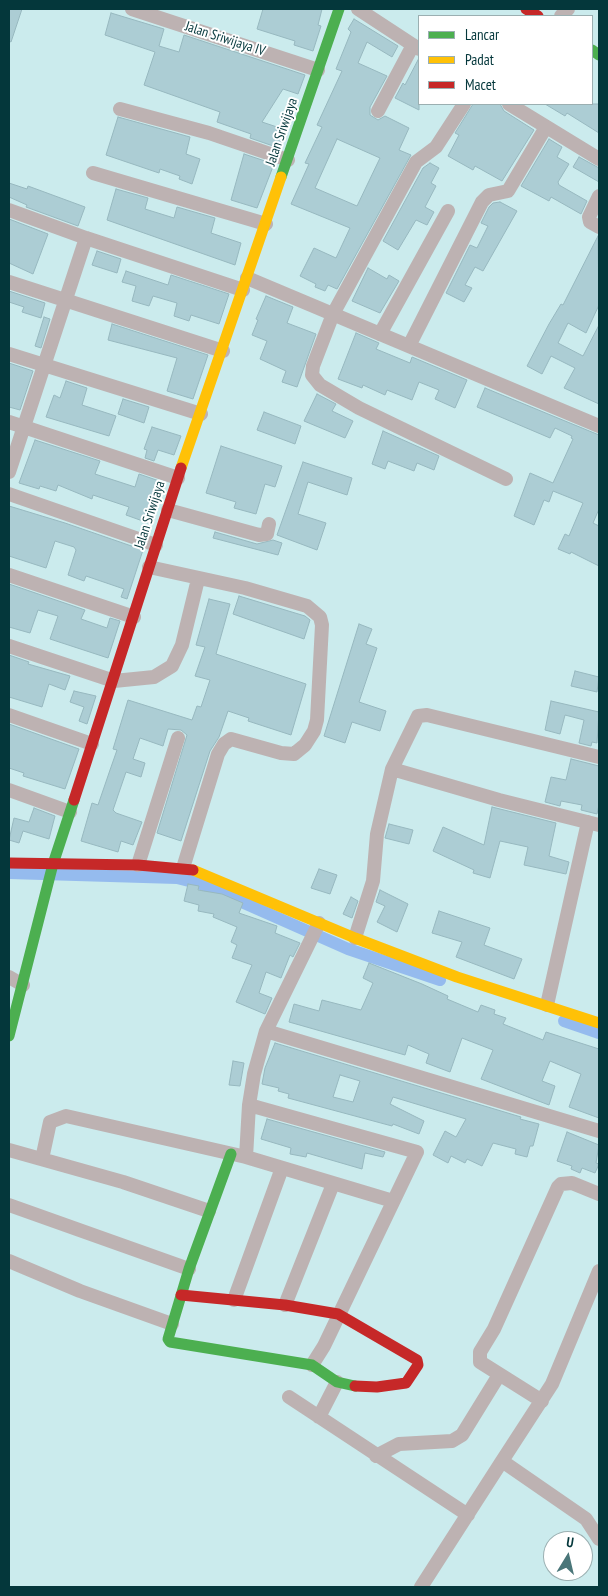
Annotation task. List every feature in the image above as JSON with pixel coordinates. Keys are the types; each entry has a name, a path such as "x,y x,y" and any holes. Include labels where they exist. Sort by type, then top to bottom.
{"main road":[{"name":"Jalan Sriwijaya","path":"9,1036 52,867 114,681 178,478 339,9"},
{"path":"9,863 52,867 138,865 198,871 317,927 355,938 457,977 599,1023"},
{"path":"181,1295 285,1305 338,1314 417,1360 419,1363 406,1383 400,1385 354,1386 337,1382 312,1365 170,1342 168,1339 172,1324 189,1269 231,1154"}],"street":[{"name":"Jalan Sriwijaya IV","path":"132,9 318,70"},
{"path":"358,9 416,47 378,110"},
{"path":"463,105 436,147 416,162 334,314 313,366 312,375 314,380 376,417 506,479"},
{"path":"512,105 599,159"},
{"path":"120,109 209,133 288,160"},
{"path":"410,346 482,202 489,195 508,191 546,127"},
{"path":"93,173 266,224"},
{"path":"599,196 589,217 590,222 599,227"},
{"path":"9,210 86,238 245,284 334,314 599,426"},
{"path":"380,334 448,211"},
{"path":"9,472 86,238"},
{"path":"9,282 223,351"},
{"path":"9,354 201,414"},
{"path":"9,422 178,478"},
{"path":"9,494 156,545"},
{"path":"168,510 259,535 267,534 269,524"},
{"path":"149,567 245,588 307,606 320,617 322,625 318,712 314,731 305,745 294,754 281,753 231,739 224,744 218,754 183,868"},
{"path":"9,575 134,617"},
{"path":"9,646 114,681 154,677 172,666 182,645 198,579"},
{"path":"355,938 373,881 377,834 392,769 415,720 422,714 599,756"},
{"path":"9,715 92,744"},
{"path":"138,865 178,738"},
{"path":"392,769 498,800 594,823 547,1005"},
{"path":"9,790 70,812"},
{"path":"246,1157 249,1105 254,1074 266,1031 317,927"},
{"path":"9,977 22,985"},
{"path":"266,1031 599,1131"},
{"path":"249,1105 417,1152 312,1365"},
{"path":"42,1158 50,1122 66,1116 246,1157 393,1201"},
{"path":"9,1150 42,1158 210,1211"},
{"path":"234,1300 282,1168"},
{"path":"542,1400 480,1362 480,1352 494,1329 558,1187 565,1183 572,1184 599,1194"},
{"path":"285,1305 332,1184"},
{"path":"9,1205 189,1269"},
{"path":"9,1261 80,1291 172,1324"},
{"path":"421,1587 554,1380 599,1271"},
{"path":"376,1456 399,1444 452,1440 462,1435 499,1375"},
{"path":"319,1417 337,1382"},
{"path":"289,1398 468,1515"},
{"path":"502,1461 586,1519 599,1539"}],"building":[{"path":"9,9 22,9 11,42 9,41"},
{"path":"263,9 322,9 318,25 321,26 313,51 294,45 295,41 257,29"},
{"path":"111,13 164,29 159,46 179,52 184,35 305,75 298,94 283,89 262,122 286,130 279,148 250,138 251,134 217,122 220,112 144,85 155,52 105,35"},
{"path":"354,19 398,46 392,57 367,42 358,63 387,76 370,107 370,115 378,120 385,116 409,128 399,150 411,155 337,289 328,285 325,291 315,287 316,284 300,276 314,248 336,258 350,228 291,204 309,164 305,163 322,127 317,125 342,71 336,69 351,32 348,29","holes":["337,139 380,158 357,206 315,188"]},
{"path":"418,60 419,110 395,98 403,83 405,85"},
{"path":"599,104 599,133 567,113 565,116 547,105"},
{"path":"472,105 501,105 504,111 534,130 502,181 475,166 473,170 448,156 459,135 455,133"},
{"path":"118,117 190,137 186,154 200,159 192,184 179,179 180,176 160,169 159,173 106,155"},
{"path":"549,139 562,147 557,157 569,164 558,182 559,185 587,201 581,214 551,197 549,201 521,186"},
{"path":"244,154 274,164 257,208 231,200"},
{"path":"579,157 599,168 599,182 573,167"},
{"path":"430,163 439,168 431,183 436,186 425,207 434,212 427,225 416,220 398,250 383,241 423,168"},
{"path":"9,183 27,189 28,186 85,207 78,226 26,207 27,205 9,197"},
{"path":"116,189 148,198 145,209 174,218 177,207 215,218 211,233 241,243 235,265 107,220"},
{"path":"500,202 517,211 483,271 475,267 465,285 472,288 464,302 446,293 470,245 477,248 488,226 481,223 489,207 493,203"},
{"path":"9,219 48,234 33,274 9,263"},
{"path":"598,236 599,305 586,333 568,323 558,343 583,356 599,325 599,404 564,388 575,368 551,356 542,374 527,366 549,324 561,304 563,305"},
{"path":"97,251 121,259 117,273 92,265"},
{"path":"368,268 387,279 389,275 399,281 380,313 352,301"},
{"path":"126,271 168,285 171,275 229,294 219,324 191,315 189,321 174,316 177,303 153,296 149,306 132,301 136,286 122,282"},
{"path":"9,291 45,303 41,318 22,312 24,307 9,302"},
{"path":"266,296 293,307 287,323 316,334 297,387 282,382 286,371 260,359 267,341 252,335 258,320 256,319"},
{"path":"44,317 50,319 41,348 35,346"},
{"path":"112,324 208,355 193,399 167,391 177,358 108,340"},
{"path":"356,333 379,343 376,349 410,363 412,357 467,380 455,408 435,399 439,390 419,382 412,400 387,390 385,395 363,385 362,388 338,379"},
{"path":"9,363 33,371 20,410 9,407"},
{"path":"66,381 87,388 82,405 116,416 109,436 46,417 54,395 60,398"},
{"path":"485,388 599,435 599,509 593,523 599,526 599,566 571,552 570,554 558,549 565,534 569,536 583,503 553,491 549,502 544,500 534,525 514,516 530,473 553,483 573,439 571,438 572,436 555,428 550,438 477,407"},
{"path":"317,394 336,404 332,411 353,421 345,438 304,421"},
{"path":"123,399 149,407 144,423 118,414"},
{"path":"264,412 301,426 295,444 257,430"},
{"path":"152,427 181,436 174,455 158,450 154,461 145,458 147,450 144,449"},
{"path":"383,431 439,456 434,470 417,463 414,471 388,461 385,469 372,464"},
{"path":"35,440 100,461 95,474 135,487 139,474 165,483 151,524 126,515 129,507 93,495 92,499 58,485 56,491 40,486 39,489 19,483"},
{"path":"221,446 282,466 275,487 265,484 256,514 234,508 236,502 206,493"},
{"path":"303,462 352,478 347,495 308,482 298,514 326,523 317,550 277,535"},
{"path":"9,506 143,550 127,599 121,597 124,589 86,576 84,581 68,575 76,550 74,547 55,541 46,568 9,556"},
{"path":"215,532 257,544 273,540 282,543 278,555 213,538"},
{"path":"9,584 85,610 81,619 107,628 110,618 120,621 108,658 50,639 58,616 38,610 30,633 9,627"},
{"path":"239,596 305,616 310,620 304,639 233,614"},
{"path":"209,599 230,604 216,654 306,684 291,735 248,721 249,718 228,711 219,737 210,751 181,841 157,833 187,735 181,730 168,729 163,746 140,738 133,759 145,763 141,777 126,772 113,810 116,813 142,822 133,845 121,841 118,852 81,841 92,803 98,805 117,750 113,749 128,700 192,720 197,706 201,707 210,680 195,676 205,647 196,645"},
{"path":"359,624 372,629 366,644 377,648 359,702 386,711 380,731 352,722 345,743 324,736"},
{"path":"9,655 29,662 28,664 70,676 65,690 49,684 42,707 9,697"},
{"path":"575,671 599,677 597,692 571,686"},
{"path":"74,691 96,696 87,724 79,721 84,707 70,702"},
{"path":"551,701 599,712 597,743 592,742 591,746 579,743 584,720 565,715 560,734 545,730"},
{"path":"9,724 79,749 65,789 23,776 24,773 9,768"},
{"path":"571,759 599,766 599,805 597,814 581,810 582,805 561,801 560,806 545,802 551,777 566,780"},
{"path":"492,807 556,823 549,856 569,862 566,874 524,865 528,847 500,841 490,878 473,873 474,870 433,851 443,827 484,845"},
{"path":"34,808 55,816 49,839 23,831 19,843 9,840 14,818 29,822"},
{"path":"389,824 413,830 409,844 385,838"},
{"path":"319,869 337,875 330,894 311,888"},
{"path":"188,884 199,886 198,890 222,894 243,903 239,913 277,926 275,933 300,943 293,957 290,955 281,978 266,972 259,993 272,998 265,1014 236,1002 252,965 232,958 237,945 231,942 237,927 213,917 214,914 198,911 199,905 184,901"},
{"path":"380,890 408,904 397,932 377,922 385,906 376,902"},
{"path":"351,897 358,901 352,918 343,914"},
{"path":"439,911 490,928 484,945 522,959 514,979 456,957 462,942 432,933"},
{"path":"369,963 422,984 448,996 447,999 478,1012 481,1005 495,1010 494,1014 506,1018 503,1024 543,1040 546,1032 599,1049 599,1118 569,1107 581,1074 550,1061 542,1081 555,1086 549,1105 481,1079 493,1050 462,1038 450,1072 426,1063 429,1054 408,1045 405,1055 289,1022 294,1004 319,1011 322,1000 361,1010 373,983 363,978"},
{"path":"275,1043 539,1124 533,1146 530,1146 527,1157 515,1154 516,1149 493,1143 482,1166 467,1159 465,1163 451,1156 448,1163 433,1155 445,1131 456,1137 466,1119 393,1097 390,1104 424,1121 419,1134 393,1124 392,1126 288,1098 289,1094 278,1091 279,1088 262,1084 265,1068","holes":["340,1075 360,1081 353,1102 333,1097"]},
{"path":"233,1061 244,1063 240,1086 229,1085"},
{"path":"267,1119 385,1152 383,1157 365,1153 362,1169 307,1153 306,1157 290,1154 291,1148 261,1139"},
{"path":"567,1132 599,1145 596,1163 599,1164 595,1173 582,1168 580,1173 571,1169 572,1166 557,1161"}],"waterway":[{"path":"9,873 177,878 201,884 348,949 440,980"},
{"path":"564,1021 599,1033"}],"traffic: fast":[{"path":"281,177 339,9"},
{"path":"593,51 599,55"},
{"path":"9,1036 53,864 74,800"},
{"path":"231,1154 189,1269 168,1339 170,1342 312,1365 337,1382 355,1386"}],"traffic: slow":[{"path":"181,468 281,177"},
{"path":"193,870 355,938 457,977 599,1023"}],"traffic: jam":[{"path":"526,9 536,15"},
{"path":"74,800 181,468"},
{"path":"9,863 138,865 193,870"},
{"path":"181,1295 285,1305 338,1314 417,1360 418,1365 406,1383 377,1387 355,1386"}]}
